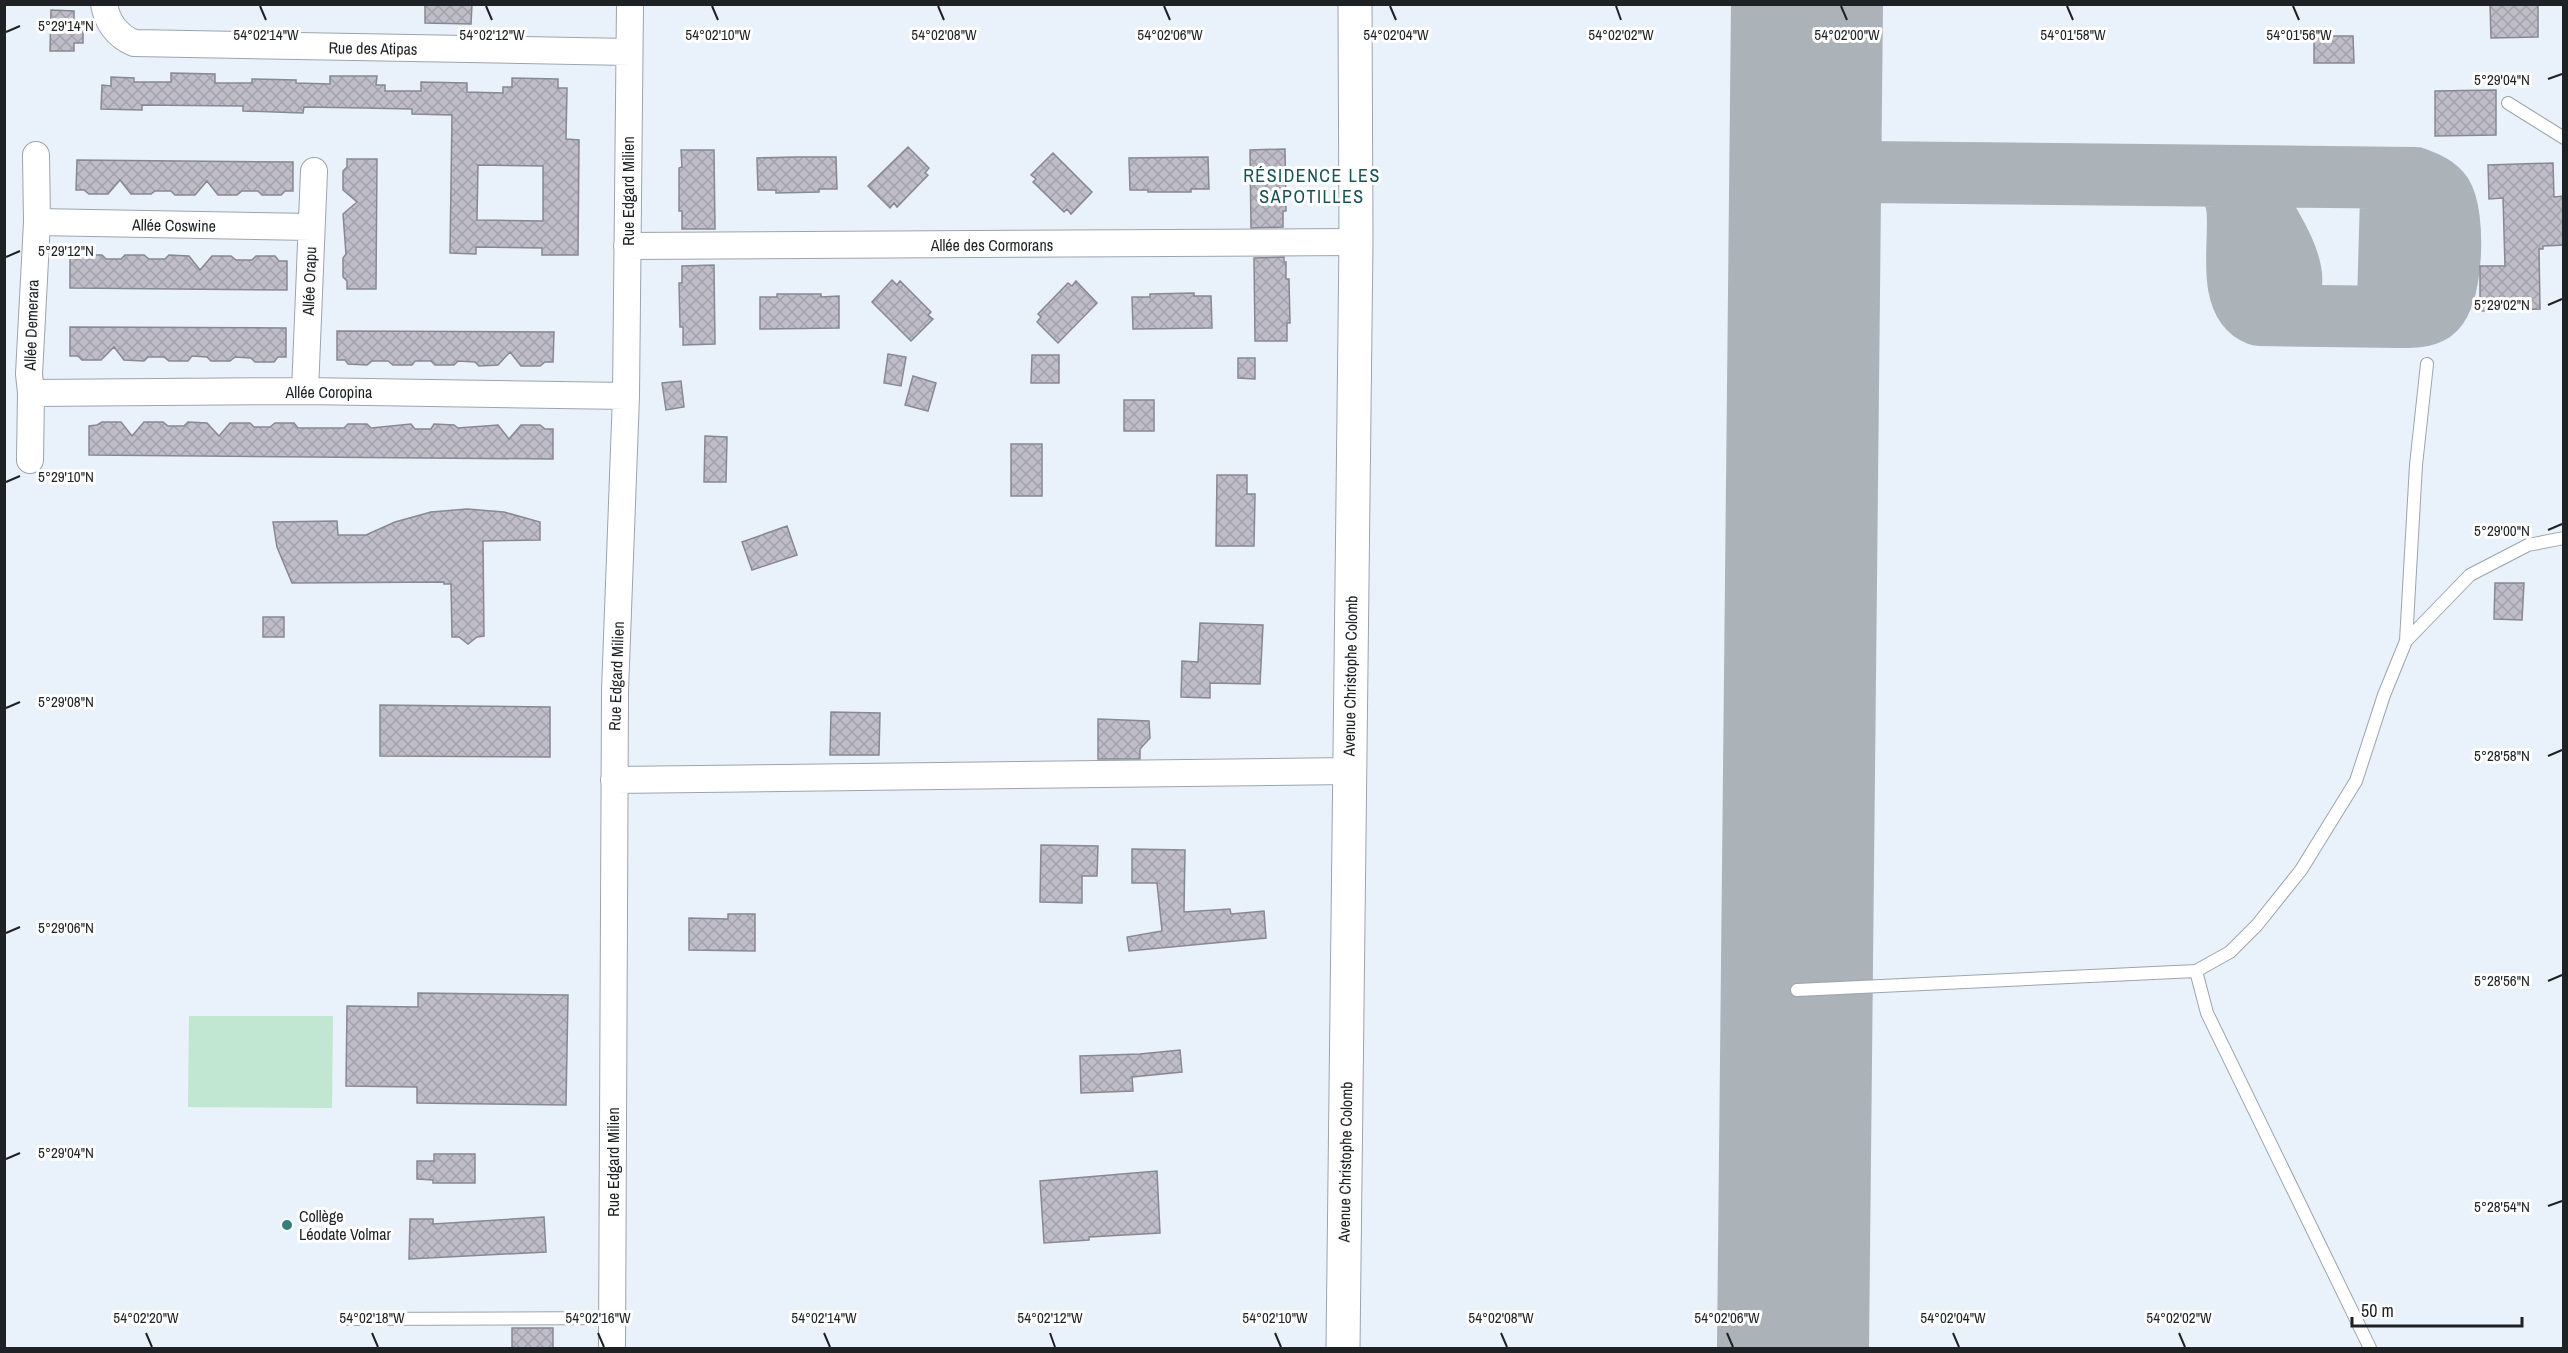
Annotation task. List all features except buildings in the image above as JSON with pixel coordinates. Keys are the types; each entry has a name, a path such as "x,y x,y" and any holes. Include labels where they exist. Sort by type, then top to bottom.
{"street":[{"name":"Rue des Atipas","path":"104,4 113,28 127,41 134,43 628,52"},
{"name":"Rue Edgard Milien","path":"612,1348 615,690 626,396 630,4"},
{"name":"Avenue Christophe Colomb","path":"1343,1348 1356,242 1355,4"},
{"name":"Allée Demerara","path":"30,460 29,374 37,222 36,155"},
{"name":"Allée Orapu","path":"305,391 314,171"},
{"name":"Allée Coswine","path":"37,222 311,227"},
{"name":"Allée des Cormorans","path":"627,246 1356,242"},
{"name":"Allée Coropina","path":"31,393 305,391 626,396"},
{"path":"614,780 1349,771"}],"lane":[{"path":"2508,103 2564,138"},
{"path":"1797,990 2196,971 2230,952 2257,925 2307,860 2356,781 2384,695 2406,641 2416,465 2427,364"},
{"path":"2406,641 2470,575 2528,545 2564,538"},
{"path":"2196,971 2207,1013 2370,1348"},
{"path":"349,1319 613,1318"}],"green space":[{"path":"189,1016 333,1016 332,1108 188,1107"}],"taxiway":[{"path":"1806,91 1812,120 1821,143 1838,160 1865,172 2415,178 2433,186 2442,195 2449,220 2450,255 2445,290 2440,303 2433,311 2424,315 2397,317 2388,303 2391,197 2386,184 2379,179"},
{"path":"1804,236 1815,213 1827,196 1842,184 1865,172"},
{"path":"2221,177 2232,191 2236,201 2238,281 2241,295 2248,307 2259,315 2397,317"},
{"path":"2252,193 2277,237 2291,274 2288,293 2271,315"}],"runway":[{"path":"1793,1348 1807,4"}],"place":[{"name":"Collège Léodate Volmar","path":"287,1225"}],"district":[{"name":"RÉSIDENCE LES SAPOTILLES","path":"1312,186"}]}
